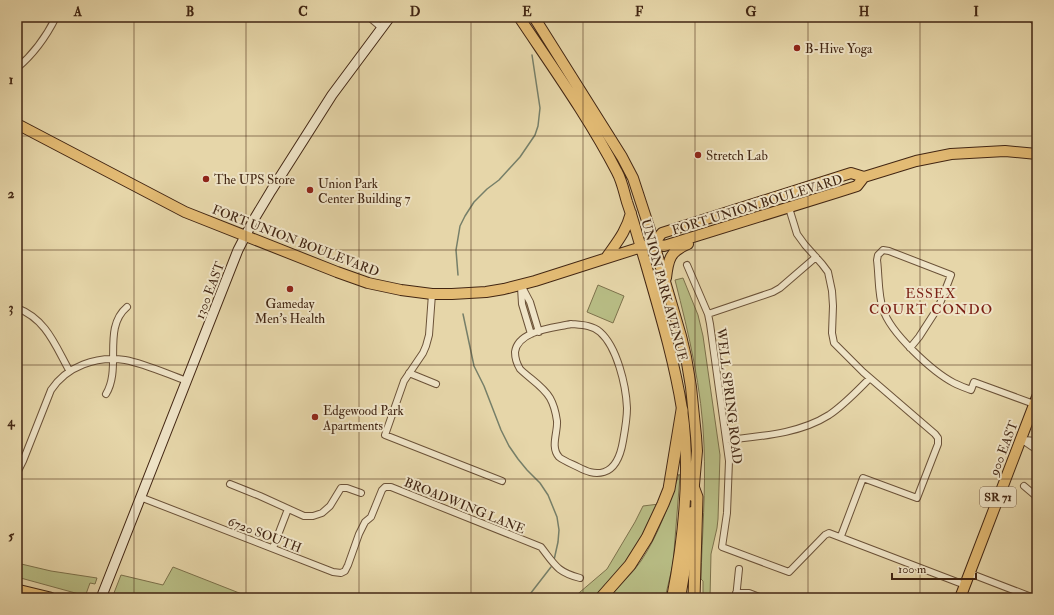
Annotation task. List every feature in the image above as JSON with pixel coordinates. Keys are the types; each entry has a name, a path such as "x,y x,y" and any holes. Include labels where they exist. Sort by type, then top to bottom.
{"highway":[{"path":"601,598 630,565 647,538 663,504 669,489 682,410"},
{"path":"694,489 697,497 694,598"},
{"path":"17,590 50,598"}],"main road":[{"name":"1300 EAST","path":"101,598 236,255 271,191 332,95 390,17"},
{"name":"UNION PARK AVENUE","path":"519,17 577,104 618,173 660,314 682,410 686,466 685,505 681,546 672,598"},
{"name":"UNION PARK AVENUE","path":"534,17 622,157 633,178 681,336 691,387 697,451 689,544 680,598"},
{"name":"FORT UNION BOULEVARD","path":"17,124 171,206 337,272 368,282 402,290 432,294 486,292 521,285 654,243 664,246 789,208 857,186 864,177"},
{"name":"FORT UNION BOULEVARD","path":"654,243 662,233 851,173 864,177 916,161 951,154 1004,151 1037,154"},
{"path":"606,258 623,236 631,213"},
{"path":"666,284 670,256 702,235"},
{"name":"900 EAST","path":"960,598 1036,401"}],"street":[{"path":"17,68 33,54 40,45 56,17"},
{"path":"369,17 382,28"},
{"path":"1030,17 1037,23"},
{"path":"789,208 797,234 804,245 828,272 831,281 833,306 832,333 834,343 870,378 935,434 939,440 917,498 863,478 841,536"},
{"path":"910,348 939,306 951,275 890,251 883,250 878,255 883,309 903,341 910,348 955,384 971,390 974,382 1036,401"},
{"path":"708,314 777,290 816,257"},
{"name":"WELL SPRING ROAD","path":"687,265 708,314 727,440 729,461 726,526 722,547 789,572 825,535 829,533 841,536 965,585"},
{"path":"521,285 530,302 539,332"},
{"path":"521,285 522,304 531,334"},
{"path":"432,294 427,340 423,353 404,381 385,435 396,441 502,481"},
{"path":"106,394 112,381 114,336 118,318 127,307"},
{"path":"17,308 30,313 40,322 48,332 69,370"},
{"path":"571,324 588,326 600,332 614,353 620,369 626,395 626,428 619,457 615,465 605,472 594,473 586,471 563,459 556,452 555,442 557,422 551,400 546,392 520,368 515,356 520,340 531,334 571,324"},
{"path":"17,473 51,390 56,381 69,370 91,362 113,360 136,363 187,381"},
{"path":"409,373 436,384"},
{"path":"727,440 796,430 828,416 845,403 870,378"},
{"path":"1021,439 1037,441"},
{"path":"1021,439 1037,450"},
{"path":"230,484 304,516 312,516 322,513 330,506 341,488 347,488 361,493"},
{"path":"1024,486 1037,497"},
{"name":"BROADWING LANE","path":"359,534 365,522 371,517 382,490 385,487 391,487 541,547 558,568 566,574 580,578"},
{"name":"6720 SOUTH","path":"140,497 333,572 341,573 345,571 359,534"},
{"path":"273,548 288,510"},
{"path":"739,569 736,596 750,593 762,598"},
{"path":"969,573 1034,598"}],"green space":[{"path":"683,278 698,315 703,336 720,455 718,519 711,554 710,598 703,598 703,581 701,579 704,462 701,403 690,342 675,280"},
{"path":"598,285 624,296 613,323 587,312"},
{"path":"679,474 673,564 665,598 608,598 634,571 647,551 663,519"},
{"path":"659,504 642,541 623,568 596,598 573,598 607,569 643,506"},
{"path":"17,563 51,571 97,578 95,584 90,583 86,594 79,594 17,577"},
{"path":"173,567 252,598 112,598 121,575 163,585"}],"waterway":[{"path":"458,275 456,250 460,226 465,216 474,202 499,180 520,157 535,135 538,126 540,108 532,55"},
{"path":"463,314 474,366 484,386 501,430 518,459 540,483 548,495 557,517 559,530 554,560"},
{"path":"527,598 551,567"}],"place":[{"name":"B-Hive Yoga","path":"797,48"},
{"name":"Stretch Lab","path":"698,155"},
{"name":"The UPS Store","path":"206,179"},
{"name":"Union Park Center Building 7","path":"310,190"},
{"name":"Gameday Men's Health","path":"290,289"},
{"name":"Edgewood Park Apartments","path":"315,417"}],"district":[{"name":"ESSEX COURT CONDO","path":"931,302"}]}
